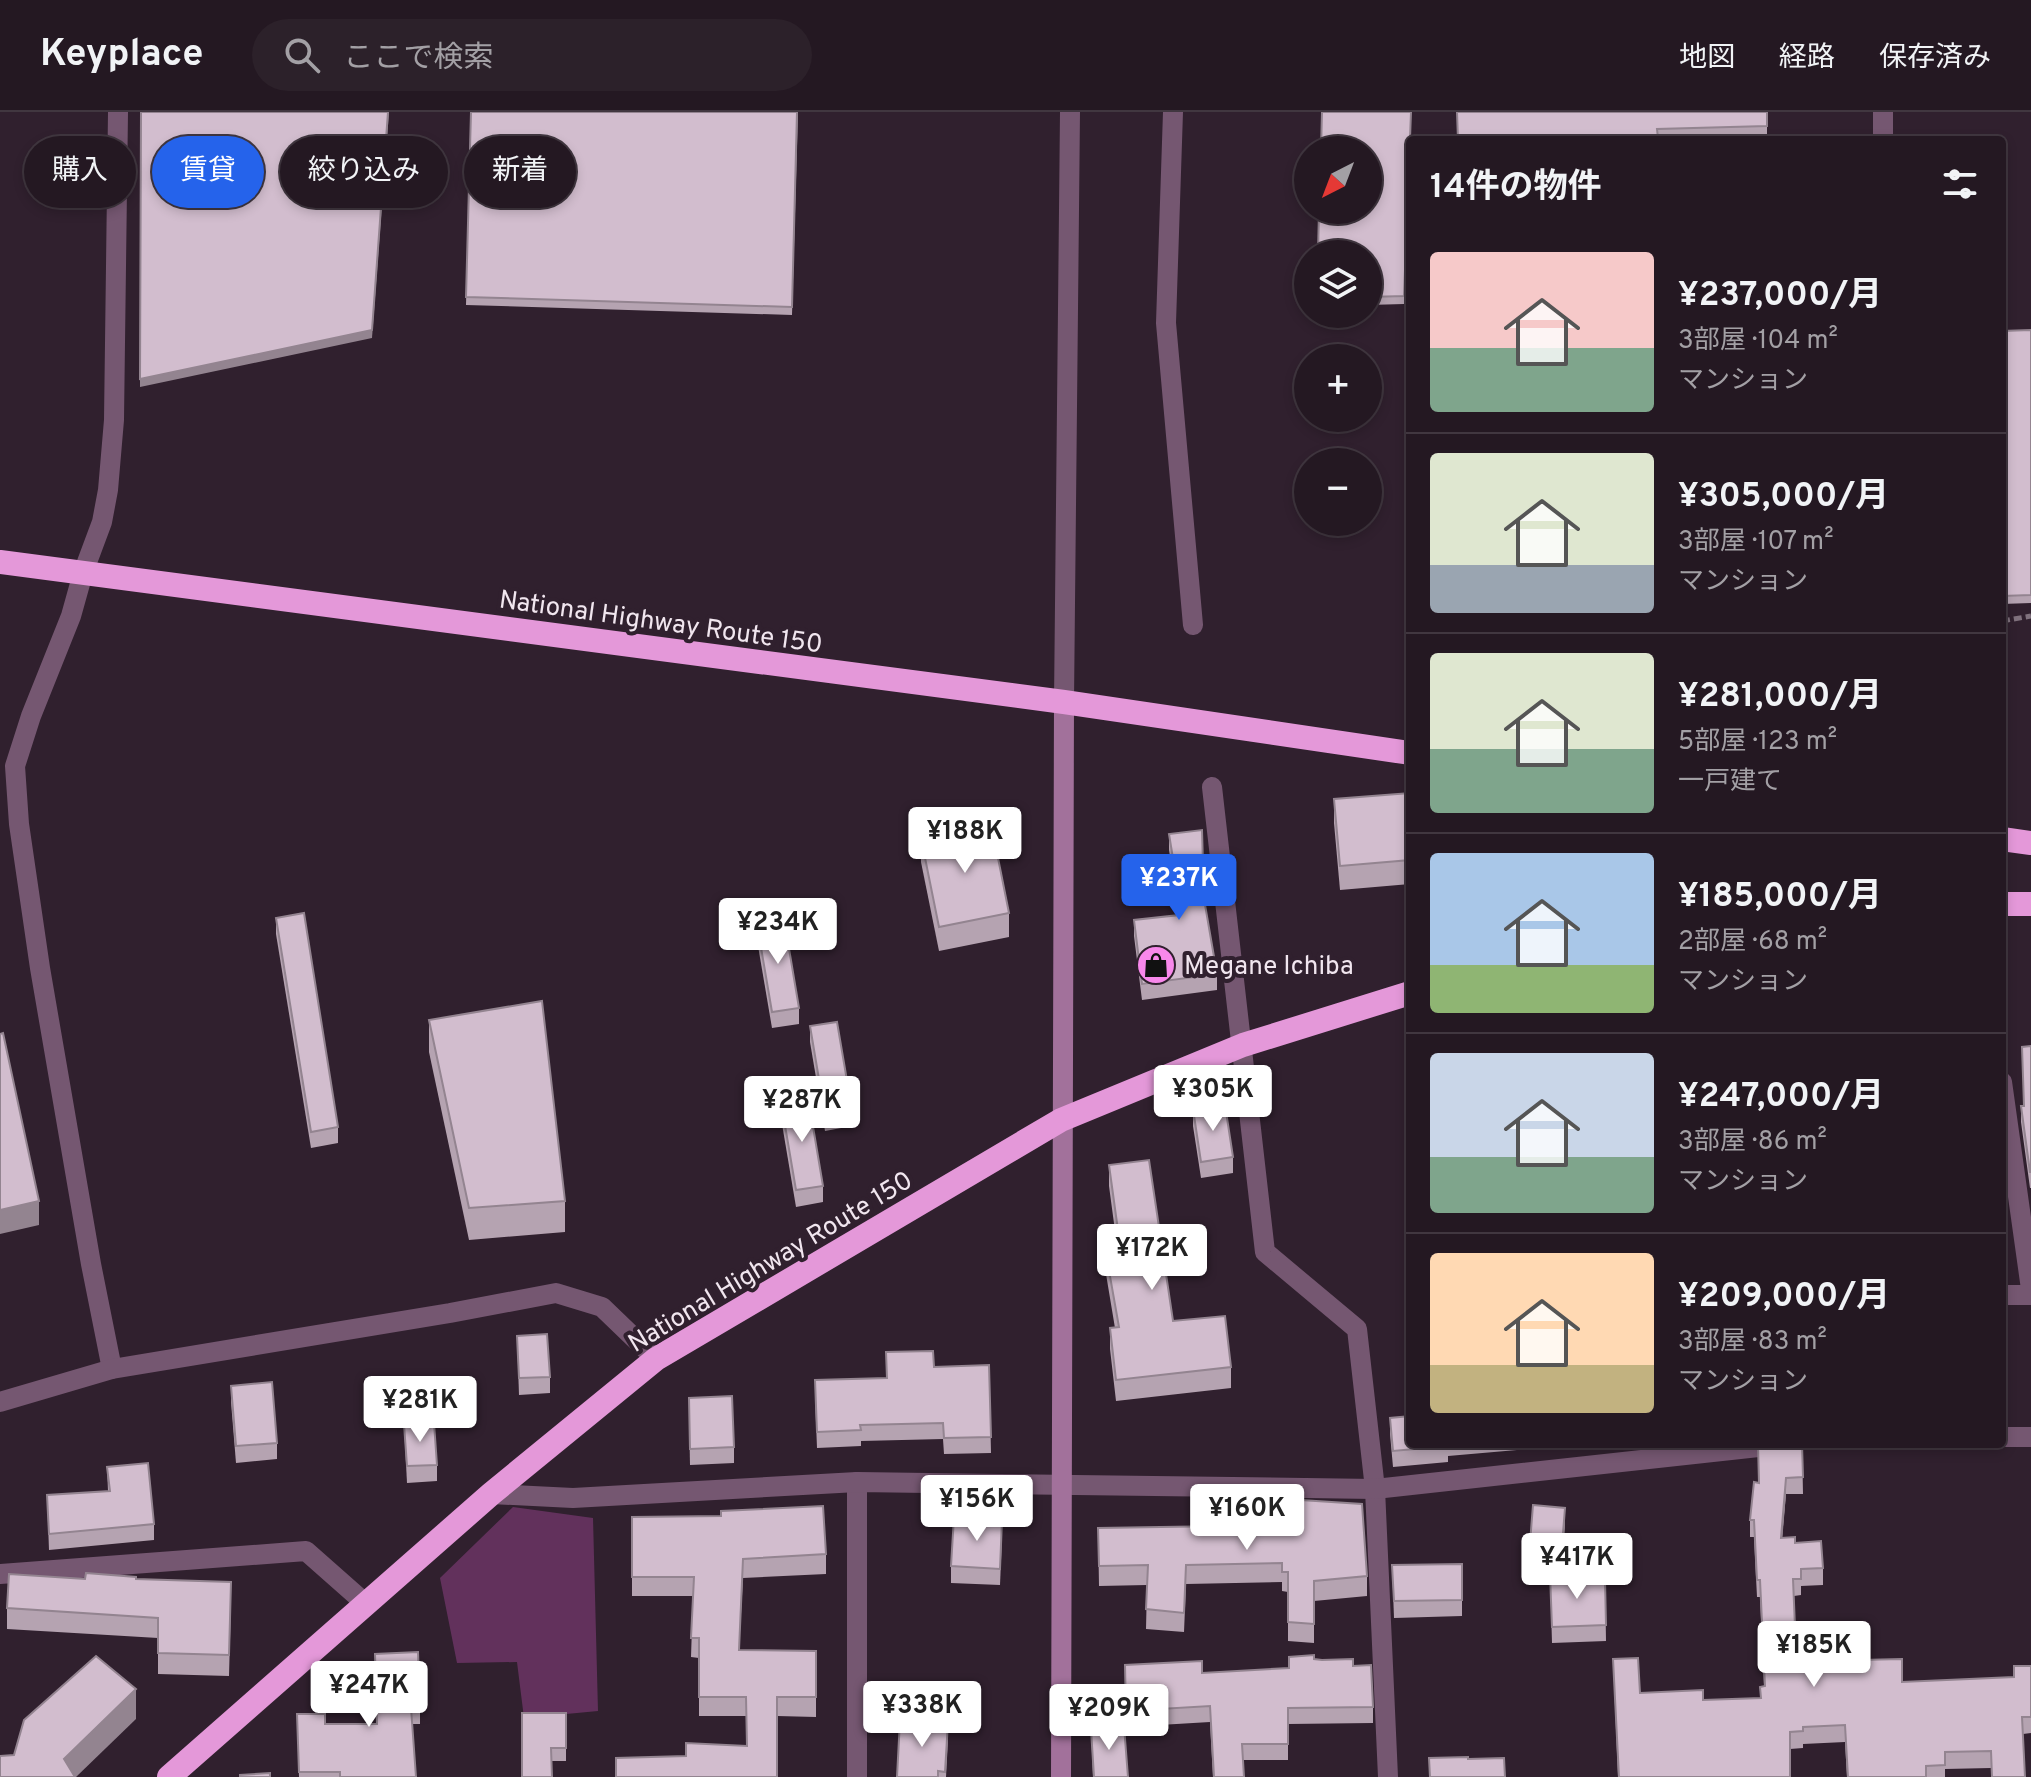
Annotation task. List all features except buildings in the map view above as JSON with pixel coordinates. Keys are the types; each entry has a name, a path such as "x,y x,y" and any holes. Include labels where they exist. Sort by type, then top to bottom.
{"highway":[{"name":"National Highway Route 150","path":"0,562 1064,702 1406,752"},
{"path":"2006,840 2031,843"},
{"path":"2006,904 2031,904"},
{"name":"National Highway Route 150","path":"169,1777 491,1494 656,1359 1061,1120 1243,1045 1406,994"}],"street":[{"path":"112,1369 40,968 19,824 15,766 31,716 71,616 102,522 108,490 114,420 118,112"},
{"path":"1061,1777 1061,1120 1070,112"},
{"path":"1173,112 1166,323 1193,625"},
{"path":"1883,112 1883,136"},
{"path":"1212,787 1265,1252 1357,1329 1375,1489 1388,1777"},
{"path":"2006,1111 2031,1292 2006,1295"},
{"path":"0,1402 112,1369 556,1293 602,1307 656,1359"},
{"path":"2006,1437 2031,1437"},
{"path":"491,1494 573,1498 857,1482 1375,1489 1750,1448"},
{"path":"857,1482 857,1777"},
{"path":"0,1574 306,1551 366,1604"}],"path":[{"path":"2006,620 2031,616"}],"shaded area":[{"path":"513,1507 593,1518 598,1711 524,1718 517,1662 457,1663 440,1578"}],"place":[{"name":"Megane Ichiba","path":"1156,965"}]}
